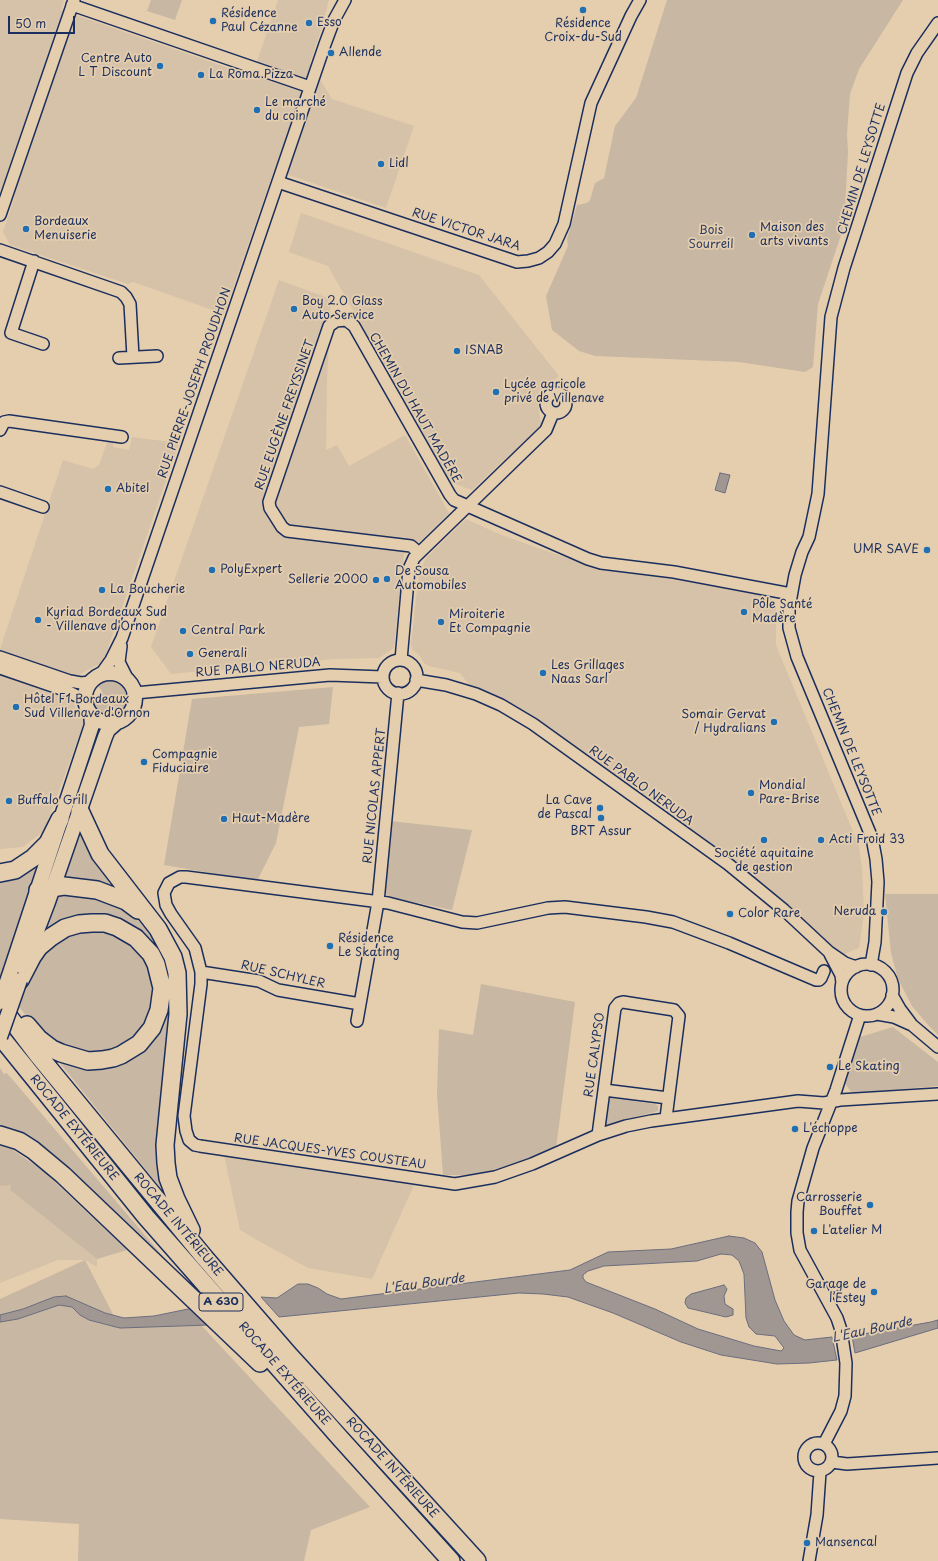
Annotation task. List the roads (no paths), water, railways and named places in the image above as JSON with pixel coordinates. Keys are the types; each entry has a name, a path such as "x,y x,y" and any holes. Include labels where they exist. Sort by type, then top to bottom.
{"highway":[{"path":"80,811 100,854 146,916 158,929 173,957 177,973 178,1014 165,1145 168,1178 176,1199 205,1258"},
{"path":"0,873 15,870 34,858 48,843 60,819"},
{"path":"46,889 82,887 97,890 126,902 146,916"},
{"path":"0,996 39,1039 52,1049 73,1058 88,1061 113,1058 139,1044 152,1028 162,997 160,976 151,954 136,938 126,931 105,923 92,922 65,928 51,937 40,947 16,975"},
{"name":"ROCADE INTÉRIEURE","path":"0,1005 48,1067 205,1258 290,1356 477,1561"},
{"name":"ROCADE EXTÉRIEURE","path":"0,1036 146,1217 340,1438 451,1561"},
{"path":"0,1052 146,1217"},
{"path":"0,1135 19,1141 33,1150 63,1175 340,1438"}],"main road":[{"path":"114,672 127,678 136,693 134,708 129,715 123,720 116,722 102,722 91,714 87,707 85,694 95,678 114,672"},
{"path":"0,1002 24,964 46,889 60,819 92,725 91,714"},
{"path":"46,889 80,811 105,736 108,730 116,722"},
{"path":"0,1036 16,975"}],"street":[{"name":"RUE PIERRE-JOSEPH PROUDHON","path":"95,678 111,660 122,638 310,87 334,20 345,0"},
{"name":"RUE VICTOR JARA","path":"278,182 517,262 539,258 548,252 555,244 564,224 591,103 628,22 640,0"},
{"path":"0,216 73,2 310,87"},
{"name":"CHEMIN DE LEYSOTTE","path":"871,965 878,882 872,838 794,648 789,628 791,594 802,552 803,535 811,507 818,422 822,390 826,378 831,317 844,268 907,73 917,53 938,23"},
{"path":"0,250 121,292 130,304 133,357"},
{"path":"34,262 11,333 43,344"},
{"name":"CHEMIN DU HAUT MADÈRE","path":"342,320 349,322 354,326 454,500 588,559 601,563 674,572 791,594"},
{"name":"RUE EUGÈNE FREYSSINET","path":"342,320 336,321 329,326 269,502 270,508 282,527 287,531 411,546 418,552"},
{"path":"119,358 157,356"},
{"path":"401,660 409,569 414,558 418,552 546,430 553,413"},
{"path":"0,430 4,422 9,421 122,437"},
{"path":"0,492 43,507"},
{"name":"RUE PIERRE-JOSEPH PROUDHON","path":"122,638 119,662 127,678"},
{"path":"401,660 414,667 417,675 415,684 408,692 398,694 389,690 383,677 384,671 391,663 401,660"},
{"path":"0,661 81,683 95,678"},
{"path":"0,661 85,700"},
{"name":"RUE PABLO NERUDA","path":"136,693 330,675 383,677"},
{"name":"RUE PABLO NERUDA","path":"416,680 446,685 476,694 501,705 533,724 728,864 784,910 829,952 845,963 856,967"},
{"name":"RUE NICOLAS APPERT","path":"357,1021 378,902 398,694"},
{"name":"RUE JACQUES-YVES COUSTEAU","path":"824,971 821,978 816,980 673,922 646,917 565,907 548,908 477,923 462,922 378,902 180,877 169,883 166,888 165,900 171,914 195,948 201,972 201,984 184,1116 189,1140 195,1145 455,1184 495,1177 532,1164 598,1135 626,1126 666,1118 798,1101 824,1103 938,1094"},
{"name":"RUE PABLO NERUDA","path":"829,952 840,975 842,983"},
{"path":"871,965 885,972 890,978 892,995 884,1010 869,1016 860,1015 848,1008 844,1002 842,996 842,983 845,976 856,967 871,965"},
{"name":"RUE SCHYLER","path":"201,972 259,981 278,990 360,1004"},
{"path":"892,995 912,1025 938,1047"},
{"name":"RUE CALYPSO","path":"598,1135 615,1008 619,1003 623,1002 674,1010 679,1016 666,1118"},
{"path":"877,1014 894,1017 912,1025"},
{"path":"824,1444 841,1411 846,1396 846,1363 841,1330 833,1308 800,1250 796,1221 798,1201 813,1148 831,1102 860,1015"},
{"path":"604,1090 668,1098"},
{"path":"819,1443 824,1444 832,1454 832,1462 827,1469 820,1472 810,1470 804,1458 806,1449 810,1445 819,1443"},
{"path":"832,1462 847,1464 938,1458"},
{"path":"809,1561 817,1516 820,1472"}],"place":[{"name":"Résidence Croix-du-Sud","path":"583,10"},
{"name":"Résidence Paul Cézanne","path":"213,21"},
{"name":"Esso","path":"309,23"},
{"name":"Allende","path":"331,53"},
{"name":"Centre Auto L T Discount","path":"160,66"},
{"name":"La Roma Pizza","path":"201,75"},
{"name":"Le marché du coin","path":"257,110"},
{"name":"Lidl","path":"381,164"},
{"name":"Bordeaux Menuiserie","path":"26,229"},
{"name":"Maison des arts vivants","path":"752,235"},
{"name":"Boy 2.0 Glass Auto Service","path":"294,309"},
{"name":"ISNAB","path":"457,351"},
{"name":"Lycée agricole privé de Villenave","path":"496,392"},
{"name":"Abitel","path":"108,489"},
{"name":"UMR SAVE","path":"927,550"},
{"name":"PolyExpert","path":"212,570"},
{"name":"De Sousa Automobiles","path":"387,579"},
{"name":"Sellerie 2000","path":"376,580"},
{"name":"La Boucherie","path":"102,590"},
{"name":"Pôle Santé Madère","path":"744,612"},
{"name":"Kyriad Bordeaux Sud - Villenave d'Ornon","path":"38,620"},
{"name":"Miroiterie Et Compagnie","path":"441,622"},
{"name":"Central Park","path":"183,631"},
{"name":"Generali","path":"190,654"},
{"name":"Les Grillages Naas Sarl","path":"543,673"},
{"name":"Hôtel F1 Bordeaux Sud Villenave d'Ornon","path":"16,707"},
{"name":"Somair Gervat / Hydralians","path":"774,722"},
{"name":"Compagnie Fiduciaire","path":"144,762"},
{"name":"Mondial Pare-Brise","path":"751,793"},
{"name":"Buffalo Grill","path":"9,801"},
{"name":"La Cave de Pascal","path":"600,808"},
{"name":"BRT Assur","path":"601,818"},
{"name":"Haut-Madère","path":"224,819"},
{"name":"Société aquitaine de gestion","path":"764,840"},
{"name":"Acti Froid 33","path":"821,840"},
{"name":"Neruda","path":"884,912"},
{"name":"Color Rare","path":"730,914"},
{"name":"Résidence Le Skating","path":"330,946"},
{"name":"Le Skating","path":"830,1067"},
{"name":"L'échoppe","path":"795,1129"},
{"name":"Carrosserie Bouffet","path":"870,1205"},
{"name":"L'atelier M","path":"814,1231"},
{"name":"Garage de l’Estey","path":"874,1292"},
{"name":"Mansencal","path":"807,1543"}],"park label":[{"name":"Bois Sourreil","path":"711,238"}],"water label":[{"name":"L'Eau Bourde","path":"424,1284"},
{"name":"L'Eau Bourde","path":"872,1330"}]}
